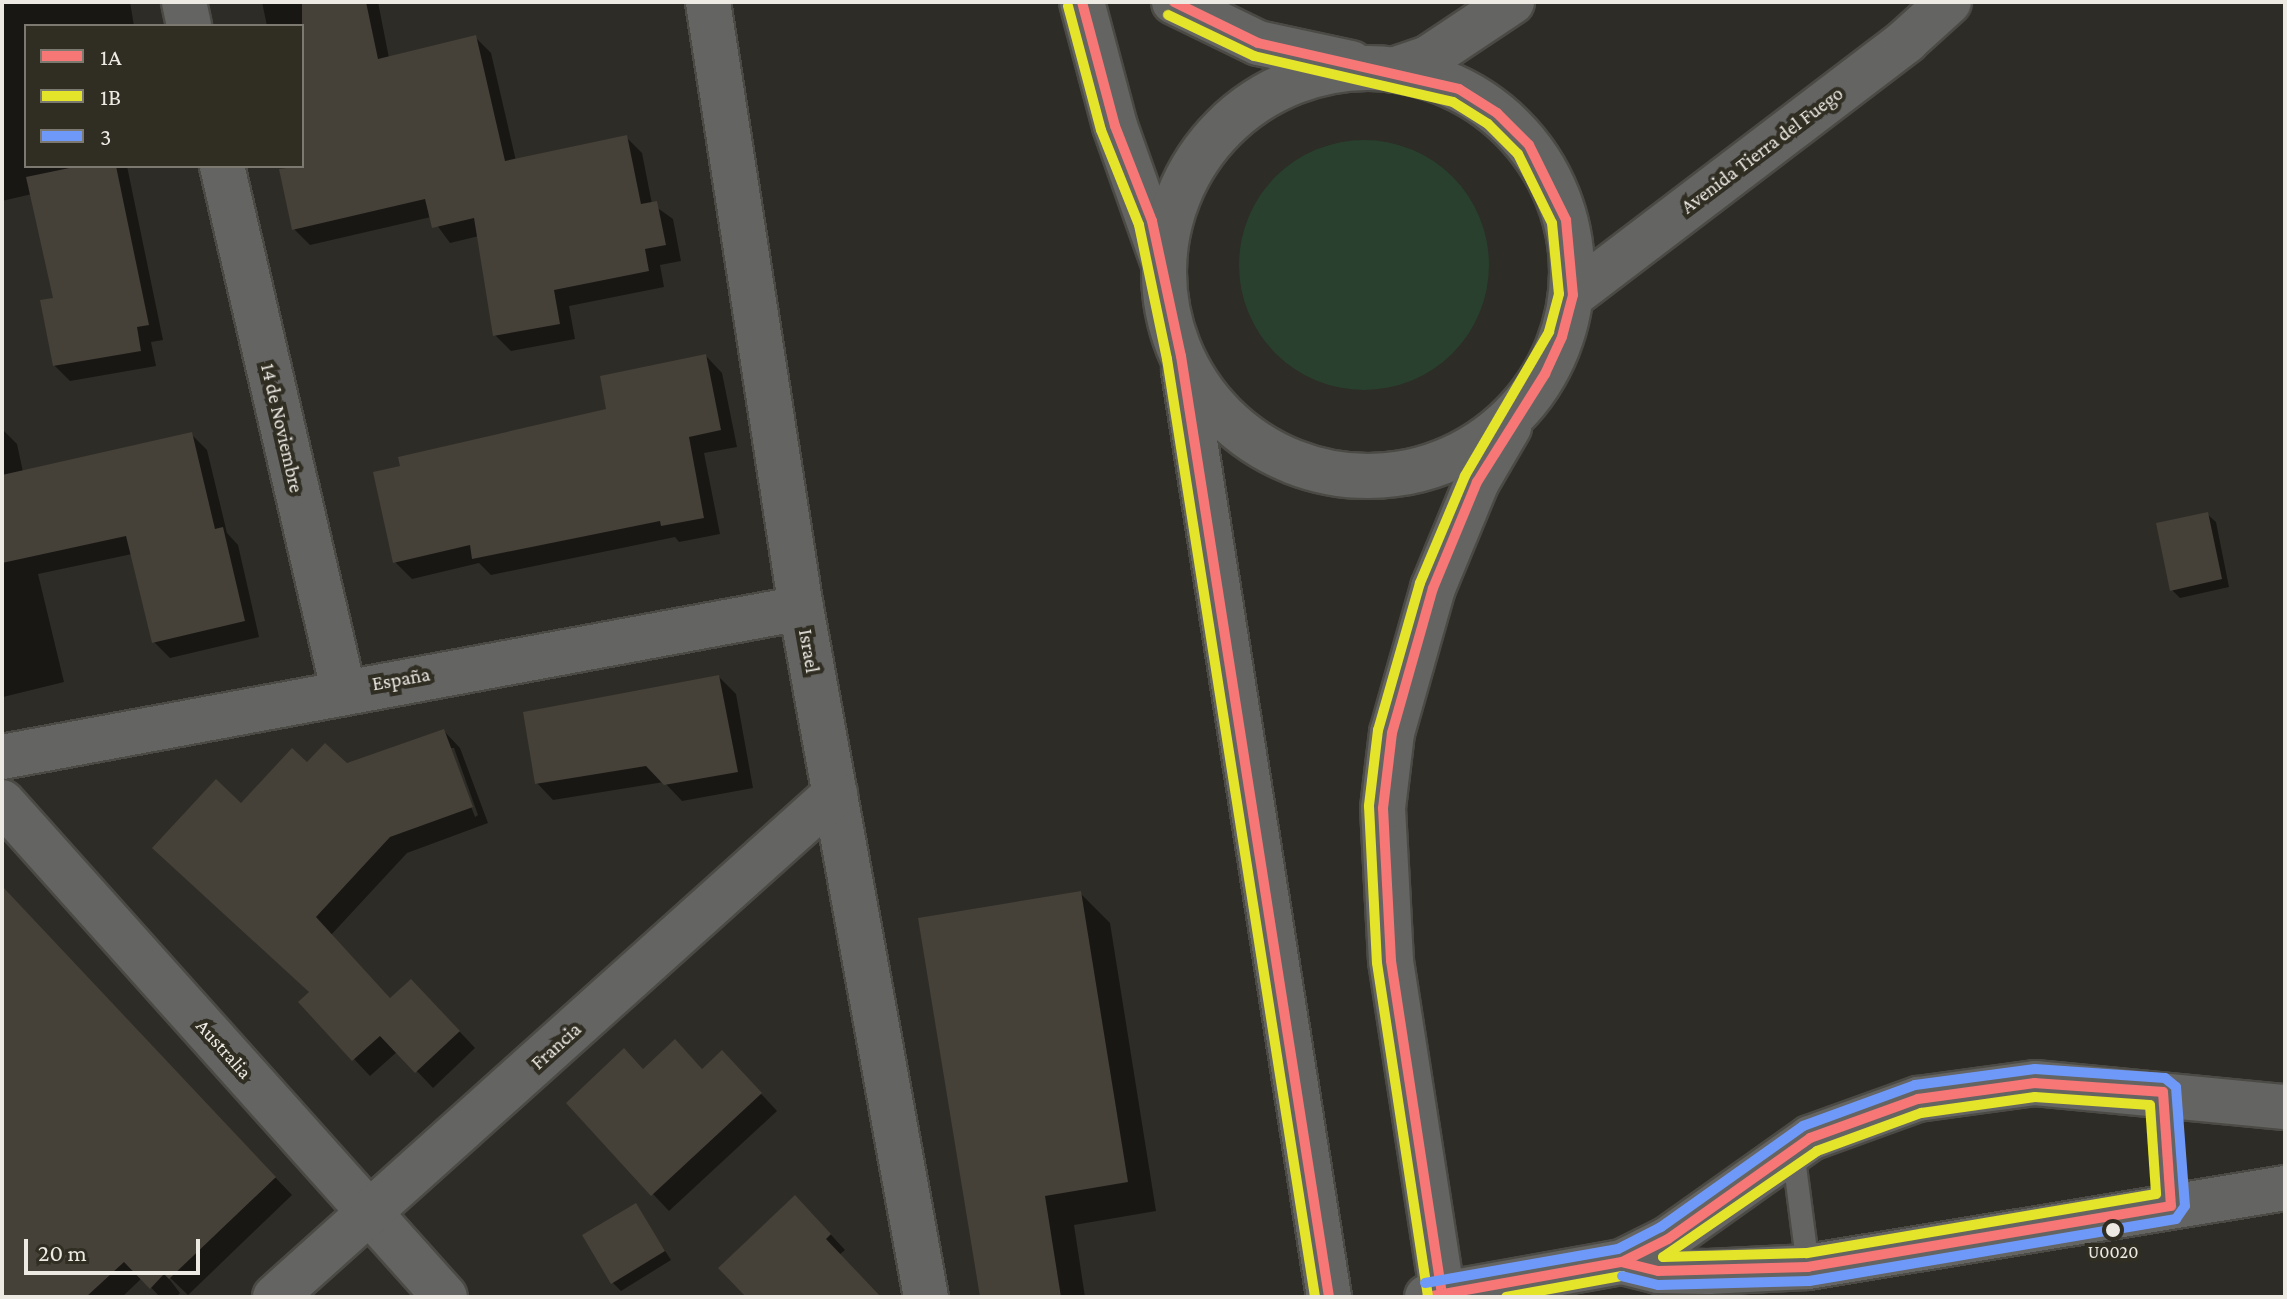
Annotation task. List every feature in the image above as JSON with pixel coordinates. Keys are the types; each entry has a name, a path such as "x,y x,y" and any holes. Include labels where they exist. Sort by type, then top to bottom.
{"street":[{"path":"184,2 189,24"},
{"name":"Israel","path":"708,2 801,608 926,1297"},
{"path":"1082,2 1115,126 1164,265"},
{"path":"1174,2 1258,43 1459,89 1497,113 1529,145 1552,183 1566,220 1573,295 1545,374 1521,407 1477,482 1433,588 1392,733 1383,808 1391,961 1437,1296 1622,1262 1668,1239 1793,1151 1856,1118 1918,1099 2035,1083 2163,1092 2285,1107"},
{"path":"1329,1297 1181,356 1165,296 1164,265 1182,189 1206,150 1238,115 1277,90 1320,73 1381,69 1428,58 1512,2"},
{"name":"Avenida Tierra del Fuego","path":"1573,295 1906,41 1949,2"},
{"name":"14 de Noviembre","path":"222,168 343,689"},
{"path":"1181,356 1215,409 1255,443 1303,466 1355,476 1407,473 1457,456 1492,435 1521,407"},
{"name":"España","path":"2,757 343,689 801,608"},
{"name":"Francia","path":"275,1297 371,1214 835,794"},
{"name":"Australia","path":"2,802 445,1297"},
{"path":"1622,1262 1658,1271 1808,1267 2285,1188"}],"lane":[{"path":"2163,1092 2171,1206"},
{"path":"1793,1151 1808,1267"}],"green space":[{"path":"1364,140 1388,142 1412,149 1443,168 1461,186 1480,217 1487,241 1487,289 1480,313 1461,344 1443,362 1412,381 1388,388 1364,390 1340,388 1316,381 1285,362 1267,344 1248,313 1241,289 1239,265 1241,241 1248,217 1267,186 1285,168 1316,149 1340,142"}],"building":[{"path":"302,2 366,2 378,59 476,35 505,161 627,135 641,204 657,201 666,245 645,249 649,271 554,290 560,324 493,336 474,218 432,228 425,199 292,230 279,169 304,168"},
{"path":"69,168 116,168 149,325 137,327 141,351 53,366 40,300 53,298 26,177"},
{"path":"706,354 721,430 689,437 704,518 661,526 660,521 472,559 470,545 393,563 373,472 400,466 398,457 606,409 600,376"},
{"path":"192,432 215,529 223,527 245,621 152,643 126,536 2,563 2,475"},
{"path":"2208,512 2222,579 2170,591 2156,523"},
{"path":"719,675 738,772 664,785 646,766 535,784 523,712"},
{"path":"444,729 473,807 390,837 316,917 390,998 411,979 460,1031 415,1073 380,1036 352,1061 298,1002 309,992 152,848 216,779 241,803 292,748 307,762 325,743 347,763"},
{"path":"2,886 276,1177 169,1279 164,1274 150,1289 124,1262 86,1297 2,1297"},
{"path":"1081,891 1128,1182 1045,1196 1061,1297 980,1297 918,918"},
{"path":"675,1039 702,1069 722,1050 762,1093 651,1196 566,1103 624,1048 643,1069"},
{"path":"795,1195 831,1234 826,1239 881,1297 746,1297 718,1268"},
{"path":"636,1203 665,1251 611,1284 582,1235"}],"transit line":[{"name":"1A","path":"1082,2 1115,126 1152,221 1181,356 1329,1297"},
{"name":"1A","path":"1174,2 1258,43 1459,89 1497,113 1529,145 1566,220 1573,295 1562,337 1545,374 1477,482 1433,588 1392,733 1383,808 1391,961 1442,1293"},
{"name":"1B","path":"1068,6 1101,130 1139,225 1167,359 1315,1297"},
{"name":"1B","path":"1168,15 1254,56 1453,102 1488,124 1518,154 1552,223 1559,294 1549,332 1465,476 1420,583 1378,730 1369,806 1377,963 1428,1295"},
{"name":"3","path":"1425,1283 1618,1249 1661,1227 1803,1126 1915,1085 2035,1069 2165,1078 2176,1087 2185,1206 2176,1219 1809,1281 1658,1285 1622,1276"},
{"name":"1A","path":"2035,1083 2163,1092 2171,1206 1808,1267 1658,1271 1622,1262 1668,1239 1810,1138 1918,1099 2035,1083"},
{"name":"1B","path":"2035,1097 2150,1105 2156,1194 1806,1253 1663,1257 1817,1151 1921,1113 2035,1097"},
{"name":"1A","path":"1427,1297 1622,1262"},
{"name":"1B","path":"1506,1297 1622,1276"}],"place":[{"name":"U0020","path":"2113,1230"}]}
